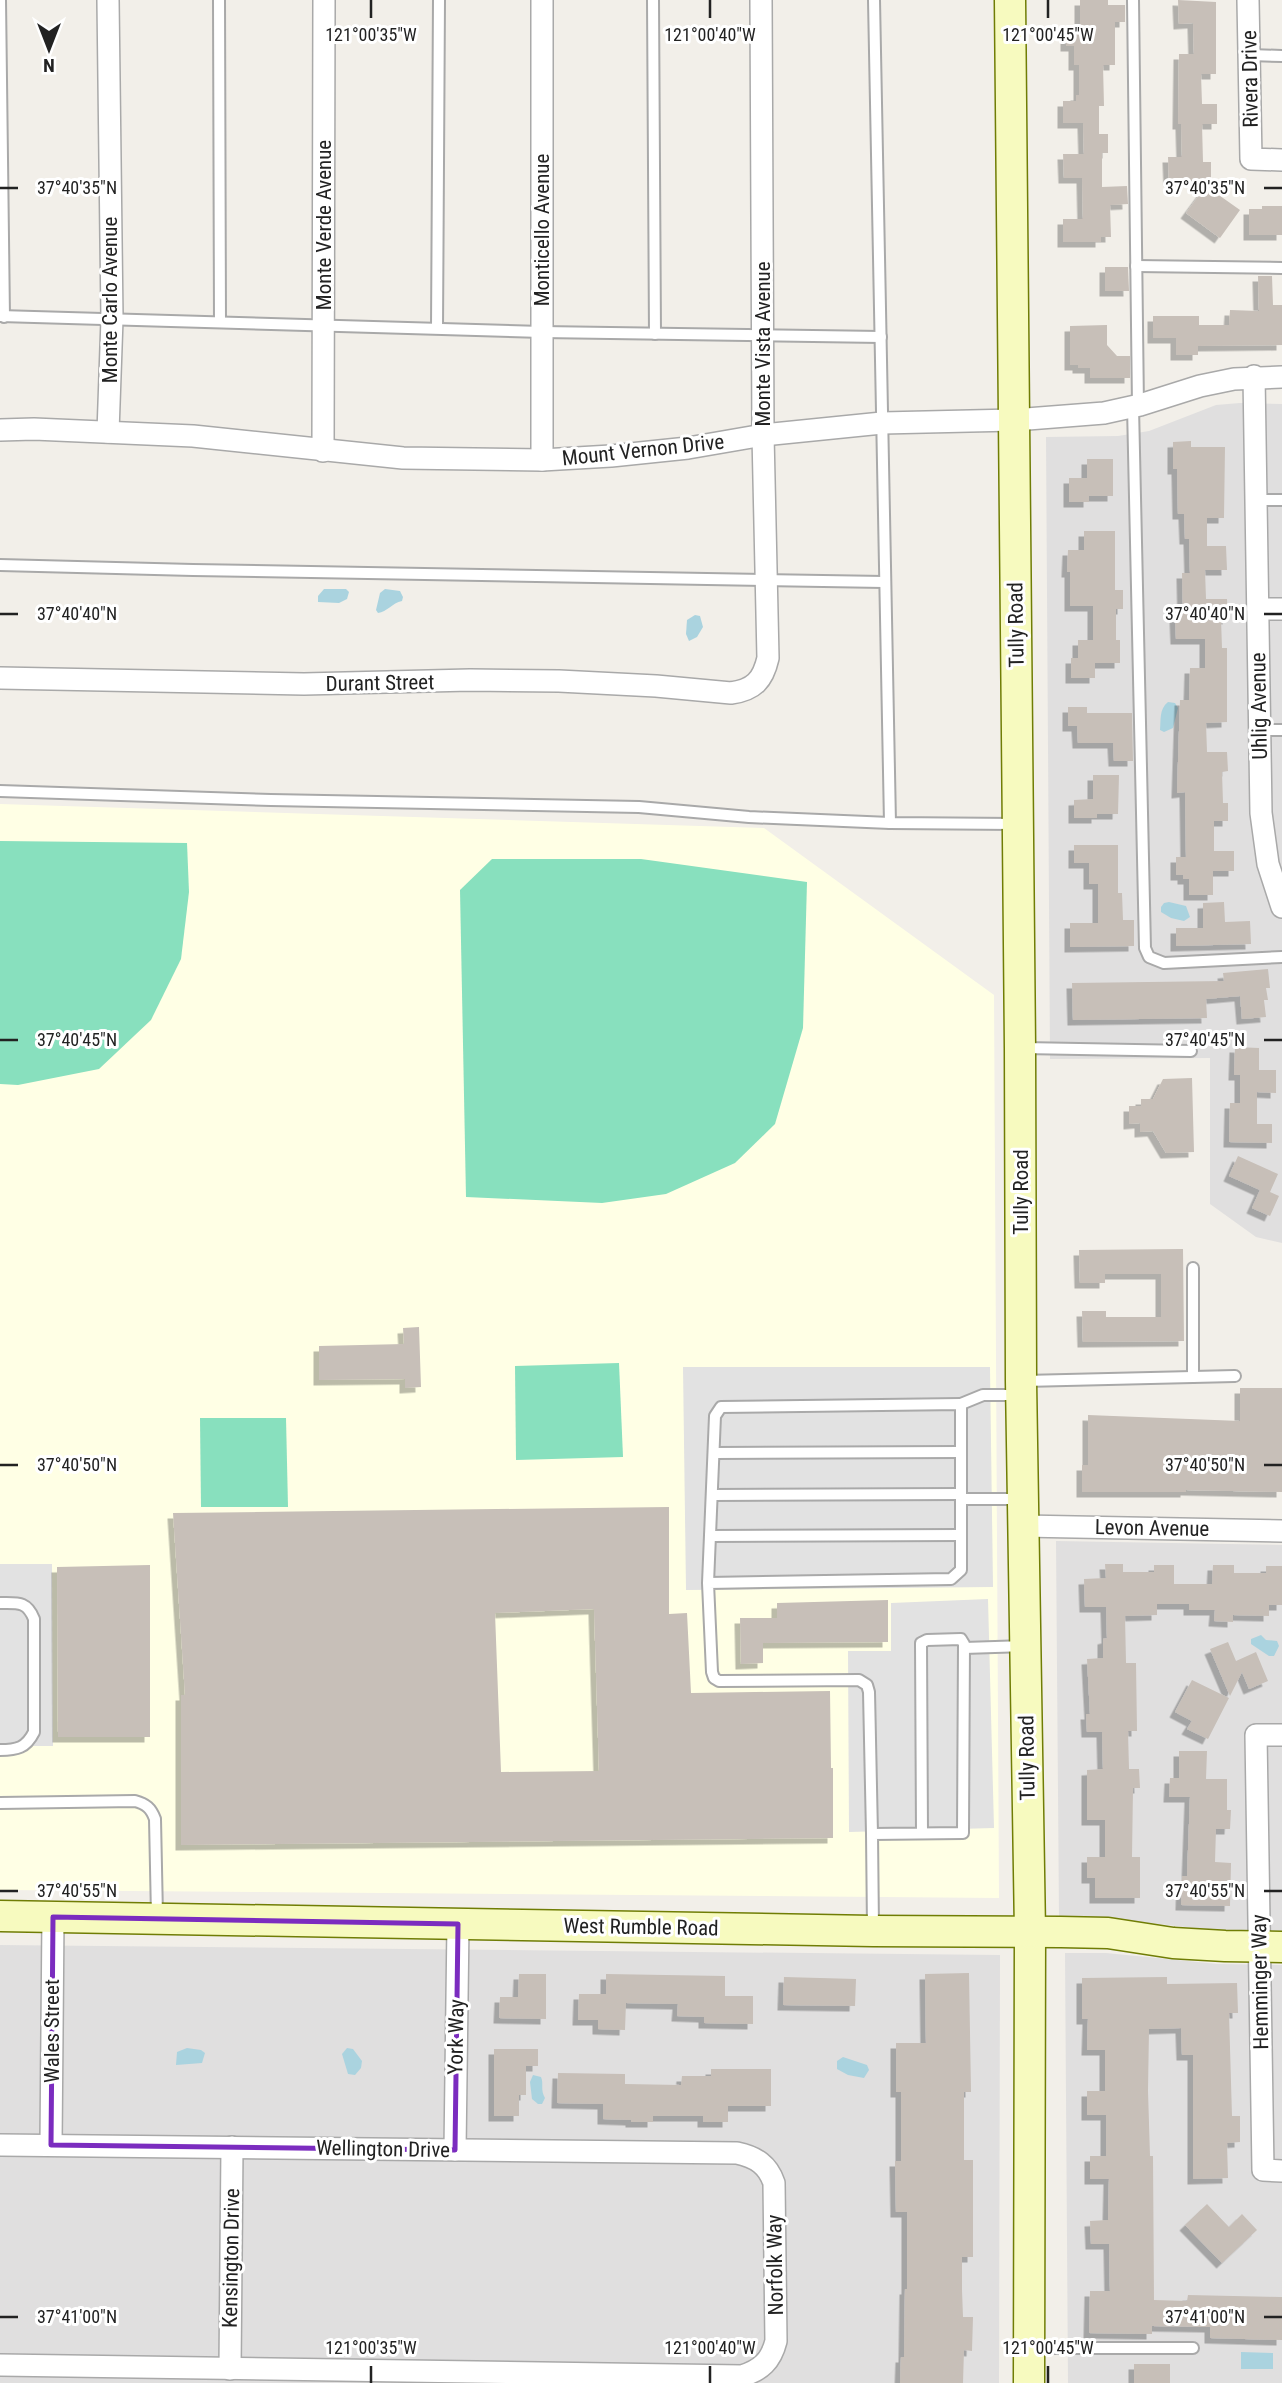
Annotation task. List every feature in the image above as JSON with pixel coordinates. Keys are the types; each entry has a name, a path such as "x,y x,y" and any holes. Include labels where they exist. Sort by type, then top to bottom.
{"main road":[{"name":"Tully Road","path":"1010,0 1021,1388 1030,1932 1029,2383"},
{"name":"West Rumble Road","path":"0,1916 1108,1933 1173,1943 1271,1947"}],"street":[{"name":"Monte Carlo Avenue","path":"108,0 112,319 108,432"},
{"name":"Monte Verde Avenue","path":"323,451 324,0"},
{"name":"Monticello Avenue","path":"542,0 542,460"},
{"name":"Monte Vista Avenue","path":"756,684 765,671 768,658 761,0"},
{"name":"Rivera Drive","path":"1248,0 1251,159 1282,160"},
{"name":"Mount Vernon Drive","path":"0,430 193,436 403,458 542,460 688,448 764,435 882,423 1014,420 1104,413 1135,407 1200,386 1254,376 1282,377"},
{"name":"Uhlig Avenue","path":"1254,376 1260,730 1273,836 1268,864 1282,907"},
{"path":"1258,609 1282,609"},
{"name":"Durant Street","path":"0,678 304,684 559,681 731,693 743,691 756,684"},
{"name":"Levon Avenue","path":"1023,1513 1282,1531"},
{"name":"Hemminger Way","path":"1273,2171 1271,1947 1256,1735 1282,1735"},
{"name":"Wales Street","path":"51,2145 53,1917"},
{"name":"York Way","path":"455,2150 457,1924"},
{"name":"Wellington Drive","path":"0,2145 737,2153 750,2156 764,2165"},
{"name":"Kensington Drive","path":"230,2369 232,2147"},
{"name":"Norfolk Way","path":"230,2369 741,2376 755,2372 765,2365 773,2354 776,2341 774,2183 764,2165"},
{"path":"0,2365 230,2369"}],"lane":[{"path":"0,0 2,316 542,332 881,337"},
{"path":"219,0 220,322"},
{"path":"437,328 439,0"},
{"path":"653,0 655,334"},
{"path":"874,0 890,823"},
{"path":"1133,0 1135,407 1145,948 1149,957 1164,963 1282,957"},
{"path":"1250,55 1282,56"},
{"path":"1136,266 1282,268"},
{"path":"1256,500 1282,500"},
{"path":"0,565 884,582"},
{"path":"1260,730 1282,730"},
{"path":"0,791 271,800 639,807 749,817 890,823 1018,824"},
{"path":"1020,1048 1191,1051"},
{"path":"1193,1268 1193,1377"},
{"path":"873,1931 867,1685 859,1680 719,1681 714,1678 712,1672 708,1583 715,1416 721,1407 961,1404 984,1395 1021,1388 1235,1376"},
{"path":"708,1583 951,1579 961,1570 961,1404"},
{"path":"713,1453 961,1452"},
{"path":"712,1496 961,1497 1023,1513"},
{"path":"710,1536 961,1535"},
{"path":"0,1603 20,1603 30,1609 34,1619 34,1732 29,1742 17,1750 0,1750"},
{"path":"872,1833 922,1833 963,1833 964,1648 961,1639 927,1640 921,1643 922,1833"},
{"path":"964,1648 1024,1646"},
{"path":"0,1803 144,1803 152,1810 155,1819 157,1919"},
{"path":"1029,2348 1193,2348"}],"highlighted area":[{"path":"53,1917 458,1924 455,2150 51,2145"}],"shaded area":[{"path":"1282,404 1282,1243 1256,1237 1210,1204 1210,1058 1050,1059 1046,437 1118,436 1149,431 1216,405"},
{"path":"0,804 764,828 994,995 999,1898 0,1890"},
{"path":"683,1367 990,1367 993,1587 686,1590"},
{"path":"1056,1541 1282,1545 1282,1933 1231,1932 1113,1919 1059,1918"},
{"path":"0,1564 52,1564 53,1746 0,1746"},
{"path":"988,1599 994,1828 849,1832 848,1651 891,1651 891,1603"},
{"path":"0,1945 1000,1955 999,2383 0,2383"},
{"path":"1065,1953 1106,1953 1218,1964 1282,1965 1282,2383 1068,2383"}],"green space":[{"path":"0,841 187,843 189,892 181,959 151,1020 99,1069 18,1085 0,1084"},
{"path":"492,859 641,859 807,882 803,1028 775,1124 735,1163 666,1194 602,1203 466,1197 460,890"},
{"path":"619,1363 623,1457 516,1460 515,1366"},
{"path":"200,1418 286,1418 288,1507 201,1507"}],"water":[{"path":"324,589 346,589 349,592 347,599 339,603 318,602 318,596"},
{"path":"385,589 400,591 402,601 378,613 376,610 380,593"},
{"path":"695,615 700,616 703,627 697,637 689,641 686,634 687,620"},
{"path":"1168,702 1175,703 1178,708 1173,728 1164,732 1160,730 1161,715"},
{"path":"1164,903 1186,906 1190,917 1184,921 1161,912"},
{"path":"1261,1635 1266,1640 1277,1641 1279,1646 1274,1656 1269,1656 1251,1644 1251,1639"},
{"path":"187,2048 205,2053 202,2063 176,2065 177,2052"},
{"path":"347,2048 353,2049 362,2061 361,2068 355,2075 348,2074 342,2054"},
{"path":"843,2057 867,2065 869,2070 864,2078 848,2075 837,2069 837,2061"},
{"path":"533,2075 541,2077 542,2080 545,2098 542,2104 532,2099 530,2082"},
{"path":"1241,2352 1273,2353 1273,2369 1241,2369"}],"building":[{"path":"1080,0 1108,0 1108,5 1125,5 1125,22 1115,22 1115,65 1103,65 1104,106 1099,106 1099,134 1108,134 1108,153 1102,153 1102,187 1127,186 1128,204 1110,205 1111,237 1101,237 1101,242 1063,242 1063,219 1083,219 1082,178 1064,178 1063,154 1084,154 1083,123 1063,123 1063,101 1076,101 1076,95 1079,95 1079,65 1074,65 1074,46 1066,46 1066,26 1080,26"},
{"path":"1178,0 1216,2 1216,74 1201,74 1202,104 1217,104 1217,124 1202,124 1203,162 1211,162 1211,179 1169,181 1168,157 1182,157 1181,124 1178,124 1179,54 1194,54 1193,23 1179,24"},
{"path":"1206,186 1240,210 1220,238 1186,213"},
{"path":"1262,206 1282,206 1282,235 1249,235 1249,209 1262,209"},
{"path":"1105,267 1128,267 1129,291 1105,291"},
{"path":"1258,276 1272,276 1273,305 1282,305 1282,345 1198,346 1198,355 1176,355 1176,338 1153,338 1153,316 1199,316 1199,325 1229,325 1230,310 1259,311"},
{"path":"1107,325 1107,345 1117,356 1130,356 1130,378 1090,378 1090,368 1070,365 1070,326"},
{"path":"1191,441 1191,447 1225,447 1224,518 1207,518 1207,546 1226,546 1227,570 1205,570 1206,599 1227,599 1228,619 1221,619 1222,648 1227,648 1227,722 1206,723 1207,752 1227,752 1228,771 1222,772 1223,803 1228,803 1228,821 1214,821 1214,851 1234,851 1234,871 1213,871 1213,895 1189,895 1189,879 1176,875 1176,857 1186,857 1185,792 1177,793 1180,700 1189,700 1190,668 1205,668 1205,639 1176,639 1175,615 1183,615 1182,573 1190,573 1189,539 1185,539 1184,514 1178,514 1177,469 1173,469 1173,442"},
{"path":"1087,459 1113,459 1113,496 1089,496 1089,502 1069,502 1069,478 1087,478"},
{"path":"1084,531 1115,531 1115,590 1123,590 1123,609 1116,609 1116,640 1120,640 1120,663 1095,663 1095,678 1071,678 1071,658 1078,658 1078,640 1093,640 1093,606 1070,606 1070,572 1067,572 1068,550 1084,550"},
{"path":"1068,707 1087,707 1087,713 1132,713 1133,761 1114,761 1113,743 1078,743 1077,726 1068,726"},
{"path":"1093,775 1119,775 1118,814 1074,818 1074,800 1093,799"},
{"path":"1074,845 1118,845 1118,893 1122,893 1123,920 1134,920 1134,946 1070,947 1070,923 1098,923 1098,884 1089,884 1089,863 1074,863"},
{"path":"1224,902 1225,922 1250,921 1251,944 1176,946 1176,928 1203,928 1203,903"},
{"path":"1268,969 1270,988 1266,988 1268,1000 1264,1000 1266,1017 1242,1019 1240,996 1206,999 1207,1018 1073,1020 1072,983 1224,981 1223,973"},
{"path":"1235,1047 1259,1048 1259,1070 1276,1070 1276,1093 1257,1092 1257,1124 1272,1124 1272,1143 1229,1142 1230,1103 1240,1103 1240,1075 1234,1075"},
{"path":"1192,1078 1194,1152 1166,1153 1153,1131 1140,1132 1140,1123 1129,1124 1129,1106 1141,1106 1141,1099 1153,1099 1163,1079"},
{"path":"1238,1156 1278,1174 1270,1192 1279,1196 1270,1216 1252,1208 1260,1190 1229,1176"},
{"path":"1183,1249 1184,1341 1083,1342 1082,1311 1106,1311 1106,1317 1161,1317 1161,1274 1105,1274 1105,1283 1080,1283 1079,1250"},
{"path":"419,1327 421,1387 405,1388 405,1379 319,1380 319,1346 404,1344 403,1328"},
{"path":"1240,1388 1282,1388 1282,1492 1082,1492 1082,1465 1088,1465 1088,1415 1240,1421"},
{"path":"669,1507 669,1614 687,1613 691,1693 830,1691 833,1838 181,1845 181,1695 185,1695 173,1513","holes":["594,1609 599,1771 501,1772 495,1613"]},
{"path":"1105,1564 1123,1564 1123,1572 1154,1572 1154,1565 1174,1565 1174,1584 1212,1584 1213,1565 1234,1565 1234,1573 1266,1573 1266,1566 1282,1566 1282,1605 1269,1605 1269,1616 1233,1615 1233,1622 1214,1621 1215,1610 1189,1610 1189,1604 1157,1604 1157,1615 1125,1616 1126,1663 1136,1663 1137,1731 1128,1731 1129,1769 1139,1769 1140,1788 1133,1788 1132,1857 1140,1857 1140,1898 1095,1898 1095,1878 1087,1878 1087,1857 1105,1857 1105,1820 1087,1820 1087,1770 1103,1769 1102,1732 1087,1732 1086,1714 1090,1714 1087,1659 1103,1658 1103,1639 1107,1638 1106,1607 1085,1607 1084,1579 1106,1578"},
{"path":"150,1565 150,1737 58,1737 57,1567"},
{"path":"888,1600 888,1642 763,1643 763,1663 741,1664 740,1618 777,1618 777,1603"},
{"path":"1228,1642 1236,1661 1256,1652 1268,1681 1249,1689 1242,1672 1230,1696 1210,1649"},
{"path":"1192,1680 1229,1698 1208,1739 1187,1729 1192,1721 1175,1712"},
{"path":"1179,1751 1207,1751 1206,1779 1227,1779 1227,1810 1231,1810 1230,1829 1216,1829 1215,1862 1231,1863 1230,1906 1181,1905 1182,1876 1187,1876 1190,1797 1169,1797 1170,1778 1179,1778"},
{"path":"969,1973 971,2092 964,2092 964,2160 973,2160 973,2257 962,2257 962,2290 963,2317 973,2317 972,2351 964,2350 963,2383 900,2383 907,2289 907,2212 896,2212 895,2161 901,2161 901,2092 896,2092 896,2043 926,2043 925,1974"},
{"path":"519,1974 546,1974 546,2019 499,2018 500,1997 518,1997"},
{"path":"606,1974 725,1976 725,1996 753,1996 753,2024 704,2023 704,2017 677,2016 678,2004 626,2003 625,2030 598,2029 598,2020 578,2020 579,1994 606,1994"},
{"path":"784,1977 856,1979 855,2006 783,2005"},
{"path":"1167,1977 1167,1984 1237,1983 1238,2013 1229,2013 1232,2116 1240,2116 1240,2142 1227,2143 1228,2178 1193,2179 1193,2055 1182,2055 1181,2028 1149,2029 1148,2091 1150,2156 1153,2156 1154,2300 1187,2301 1188,2295 1282,2297 1282,2340 1210,2338 1210,2327 1152,2326 1152,2334 1089,2333 1090,2291 1110,2291 1109,2244 1091,2244 1090,2221 1108,2220 1109,2179 1090,2179 1090,2156 1106,2156 1106,2115 1087,2115 1087,2091 1105,2091 1105,2050 1087,2050 1088,2019 1082,2019 1082,1978"},
{"path":"494,2049 538,2049 538,2066 526,2066 526,2095 519,2095 519,2116 494,2116"},
{"path":"711,2069 771,2069 771,2106 728,2106 728,2122 703,2122 703,2116 653,2116 653,2122 631,2122 603,2119 603,2104 557,2103 558,2073 625,2074 625,2084 681,2085 682,2076 711,2076"},
{"path":"1207,2204 1229,2227 1242,2214 1257,2230 1222,2263 1185,2225"},
{"path":"1134,2364 1170,2364 1170,2383 1134,2383"}]}
